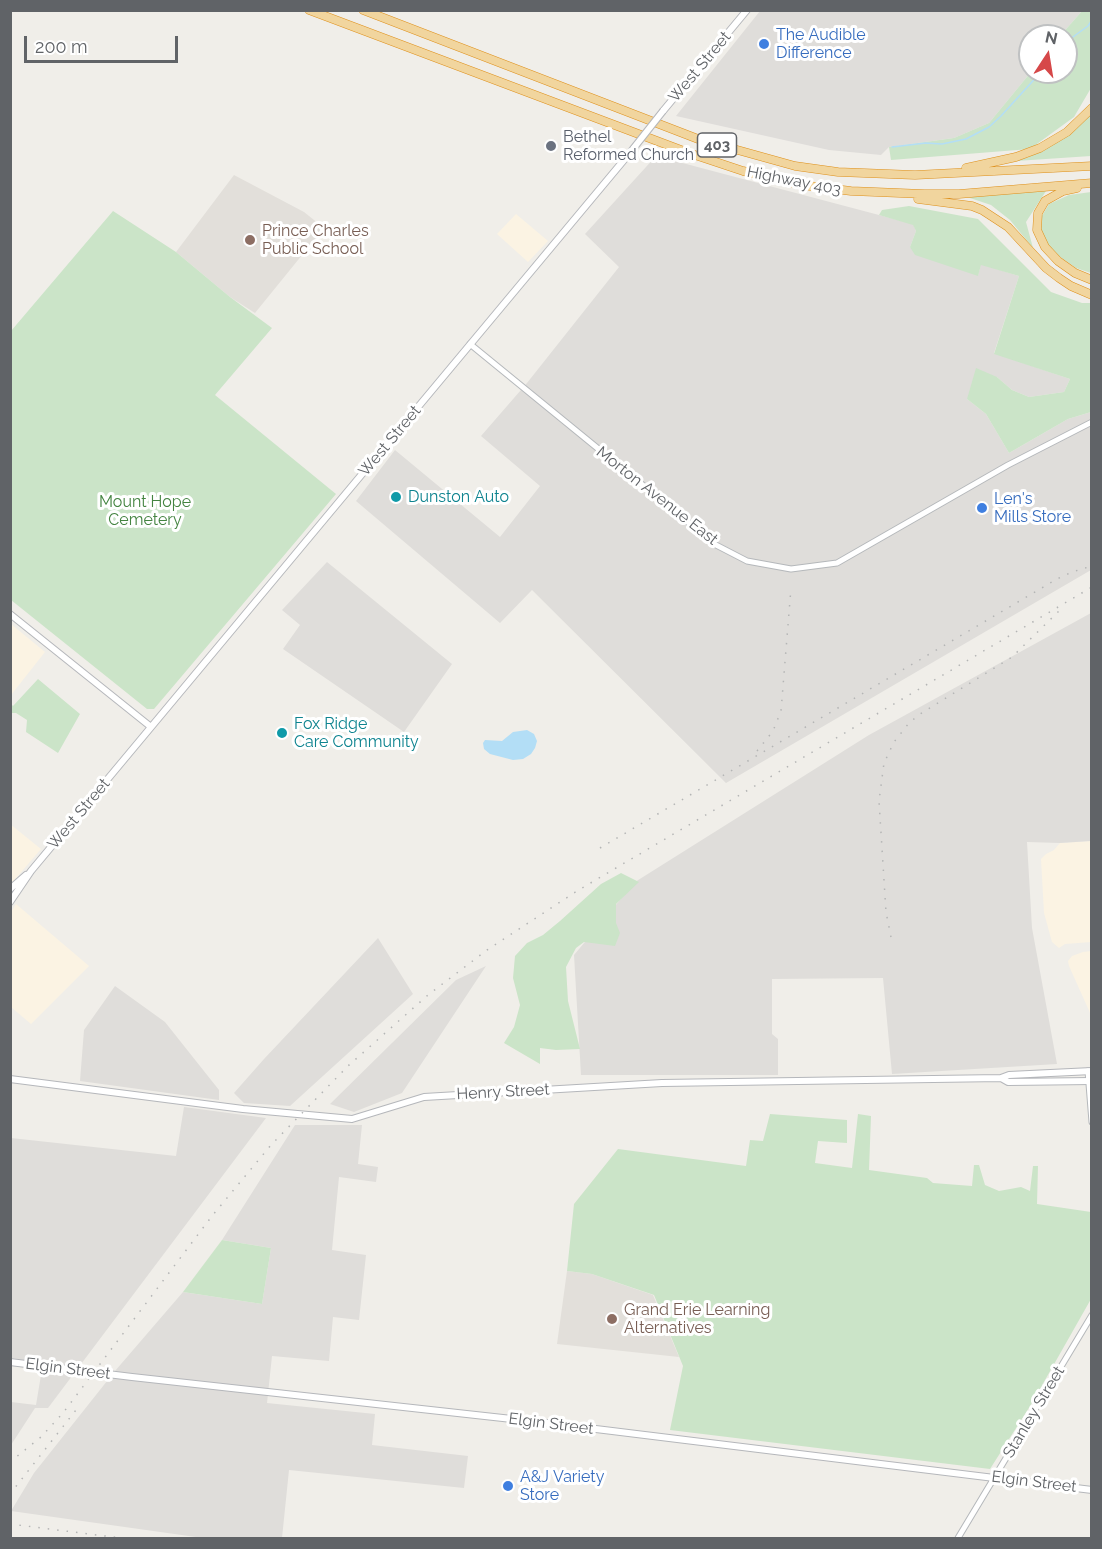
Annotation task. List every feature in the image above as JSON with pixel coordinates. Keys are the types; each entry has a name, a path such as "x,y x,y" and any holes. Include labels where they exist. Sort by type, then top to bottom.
{"highway":[{"name":"Highway 403","path":"309,10 631,132 743,171 814,186 897,194 959,194 1092,184"},
{"name":"Highway 403","path":"363,10 698,139 795,166 838,172 915,175 1092,166"},
{"path":"915,175 928,171 974,168 1028,153 1067,132 1092,108"},
{"path":"1092,184 1063,191 1045,201 1038,213 1037,230 1045,247 1058,261 1075,273 1092,280"},
{"path":"897,194 972,206 982,210 1008,227 1059,278 1092,295"}],"main road":[{"name":"West Street","path":"10,902 31,871 747,10"},
{"path":"10,614 151,727"},
{"name":"West Street","path":"10,889 31,871"},
{"name":"Henry Street","path":"10,1079 243,1109 352,1119 424,1097 662,1083 1001,1078 1009,1075 1090,1071"},
{"name":"Henry Street","path":"1001,1078 1010,1082 1090,1081"},
{"name":"Elgin Street","path":"10,1362 539,1422 1092,1490"}],"street":[{"name":"Morton Avenue East","path":"470,344 716,544 747,561 791,569 837,563 1008,465 1092,422"},
{"path":"1090,1071 1092,1122"},
{"name":"Stanley Street","path":"958,1539 1092,1315"}],"shaded area":[{"path":"760,11 1082,11 1071,24 1018,24 1018,84 1021,84 989,123 954,138 889,147 881,155 829,150 676,116"},
{"path":"656,156 913,224 916,231 910,247 978,275 981,264 1019,276 994,353 1070,379 1064,392 1029,397 1012,390 997,377 967,399 986,414 1009,453 1068,419 1091,412 1091,570 726,783 532,590 500,623 356,501 395,450 500,537 540,486 481,436 527,383 619,267 585,234"},
{"name":"Prince Charles Public School","path":"234,175 304,212 324,228 255,313 230,297 176,252"},
{"path":"516,214 548,241 528,262 497,234"},
{"path":"327,562 452,664 404,732 283,649 300,625 282,610"},
{"path":"1091,613 1091,841 1027,842 1032,928 1057,1064 892,1074 883,978 772,979 772,1034 778,1039 778,1075 581,1075 574,955 635,882 869,735"},
{"path":"11,624 45,652 11,695"},
{"path":"10,824 41,849 11,884 10,884"},
{"path":"1091,841 1091,942 1065,944 1059,948 1052,942 1044,913 1041,859 1060,843"},
{"path":"16,904 89,966 31,1024 11,1007 11,912"},
{"path":"378,938 413,994 290,1106 244,1103 234,1093"},
{"path":"1092,951 1091,1015 1068,961 1072,956"},
{"path":"486,966 402,1093 354,1112 330,1104 456,980"},
{"path":"115,986 165,1022 219,1090 219,1100 80,1081 84,1030"},
{"path":"184,1107 266,1118 48,1408 35,1408 11,1445 11,1402 36,1405 43,1363 11,1358 11,1138 176,1156"},
{"path":"295,1125 362,1125 358,1164 378,1167 376,1182 339,1177 332,1250 366,1255 359,1320 333,1317 329,1361 272,1356 267,1403 375,1414 372,1445 468,1456 464,1488 289,1470 282,1538 203,1538 11,1511 34,1473 115,1371 183,1292 262,1304 271,1248 222,1240"},
{"name":"Grand Erie Learning Alternatives","path":"567,1271 592,1274 653,1295 679,1357 557,1344"}],"green space":[{"path":"1082,11 1091,11 1091,88 1074,117 1030,149 891,160 889,147 954,138 989,123 1021,84 1078,84 1078,24 1071,24"},
{"path":"1091,111 1091,156 1016,161 1029,157 1074,130"},
{"path":"1046,191 1026,222 1033,248 1010,220 991,205 961,195"},
{"path":"1091,192 1091,273 1076,268 1053,252 1041,234 1040,219 1049,204 1069,195"},
{"path":"909,206 978,219 1051,292 1082,303 1091,303 1091,412 1068,419 1009,453 986,414 967,399 976,368 997,377 1012,390 1029,397 1064,392 1070,379 994,354 1019,276 981,265 978,276 915,255 910,247 916,231 913,225 879,215 882,210"},
{"name":"Mount Hope Cemetery","path":"113,211 176,252 272,328 215,395 336,494 154,709 147,709 11,600 11,331"},
{"path":"38,679 80,714 58,753 26,732 27,720 16,713 11,713 11,704 13,706"},
{"path":"621,873 639,882 616,904 616,923 620,933 615,946 584,942 576,948 566,967 568,1001 580,1049 540,1048 540,1064 504,1043 514,1027 520,1005 513,978 515,956 527,943 543,935 601,884"},
{"path":"770,1114 847,1120 847,1143 818,1141 815,1163 852,1168 858,1114 871,1116 869,1170 927,1178 933,1183 972,1186 974,1165 979,1165 985,1185 999,1191 1021,1187 1030,1191 1033,1166 1038,1166 1037,1204 1091,1212 1091,1299 1032,1403 990,1469 670,1430 683,1366 654,1295 592,1274 567,1271 574,1204 618,1149 746,1166 750,1140 763,1141"},
{"path":"222,1240 271,1248 262,1304 183,1292"}],"water":[{"path":"527,730 534,734 537,741 531,754 523,759 513,760 490,754 484,749 485,740 502,741 513,732"}],"waterway":[{"path":"1078,33 1092,20"},
{"path":"892,147 926,143 942,144 966,139 989,127 1030,84"}],"railway":[{"path":"600,848 1057,579 1092,566"},
{"path":"10,1462 41,1437 63,1413 212,1216 271,1145 348,1066 428,995 487,950 577,891 1092,587"},
{"path":"757,751 773,731 781,711 791,588"},
{"path":"891,937 886,912 879,801 884,763 894,742 909,723 920,714 1012,657 1059,611"},
{"path":"10,1494 76,1410"},
{"path":"10,1524 121,1538"}],"place":[{"name":"The Audible Difference","path":"764,44"},
{"name":"Bethel Reformed Church","path":"551,146"},
{"name":"Prince Charles Public School","path":"250,240"},
{"name":"Dunston Auto","path":"396,497"},
{"name":"Len's Mills Store","path":"982,508"},
{"name":"Fox Ridge Care Community","path":"282,733"},
{"name":"Grand Erie Learning Alternatives","path":"612,1319"},
{"name":"A&J Variety Store","path":"508,1486"}]}
